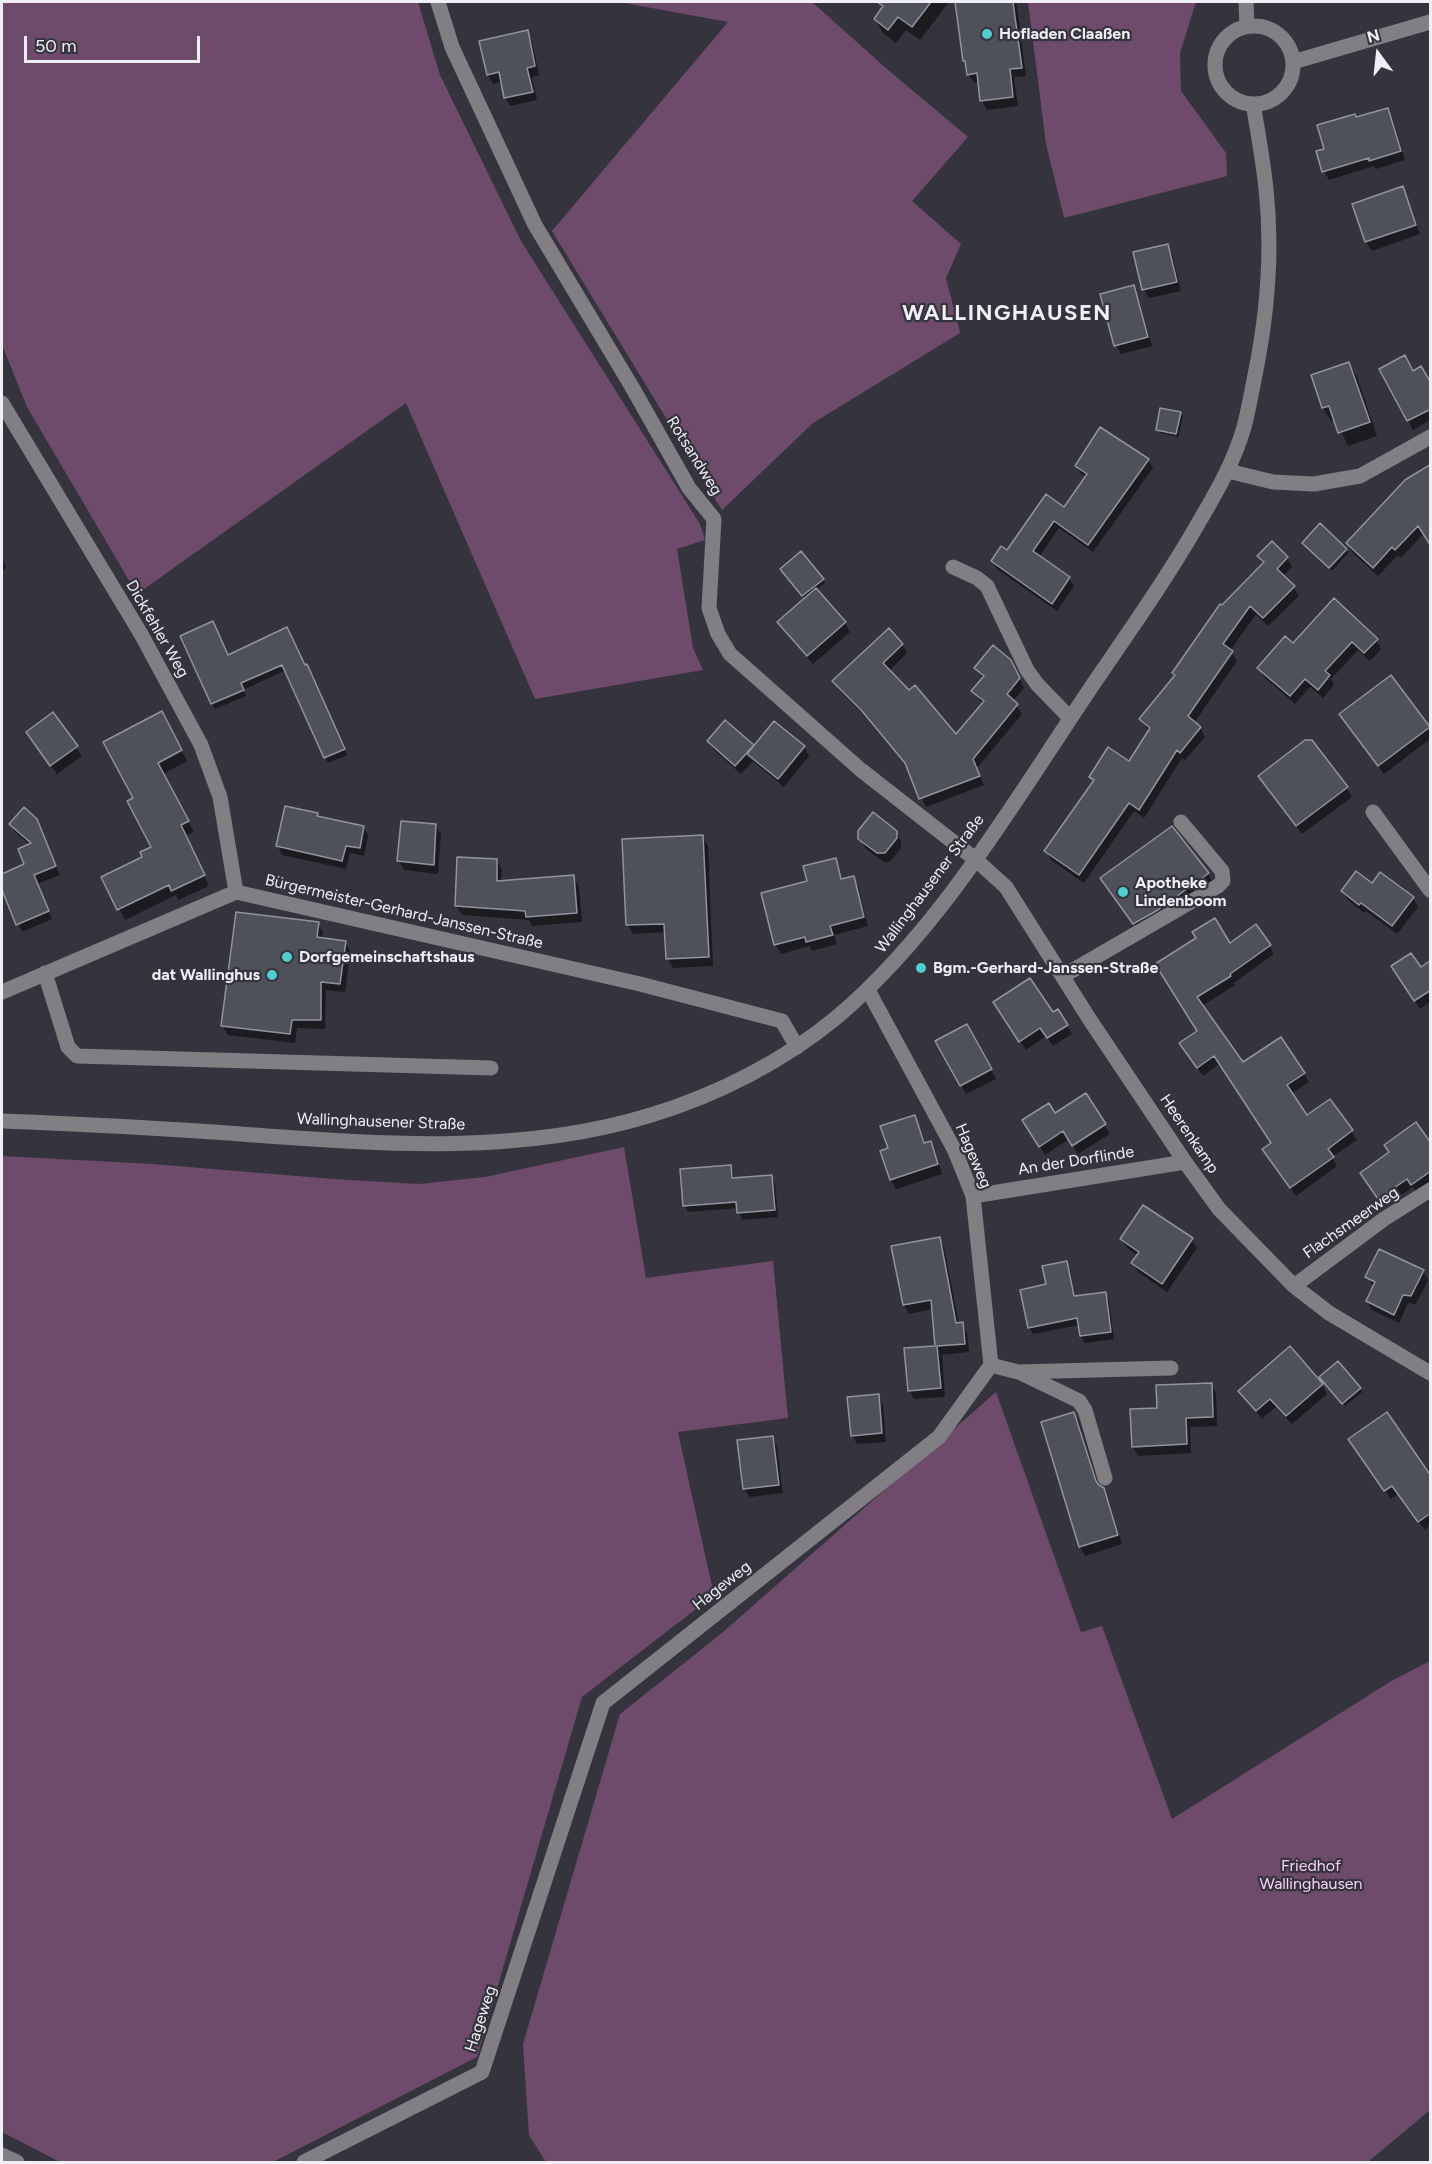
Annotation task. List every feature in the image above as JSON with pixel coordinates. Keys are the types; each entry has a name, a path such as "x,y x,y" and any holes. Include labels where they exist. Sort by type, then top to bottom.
{"street":[{"name":"Rotsandweg","path":"438,2 452,47 535,225 632,387 689,488 714,519 709,608 718,634 730,654 861,770 975,860"},
{"path":"1246,2 1247,26"},
{"path":"1293,62 1431,22"},
{"path":"1247,26 1267,28 1283,38 1290,50 1293,62 1292,75 1286,87 1266,102 1253,104 1241,102 1230,96 1221,86 1214,62 1217,49 1224,38 1235,30 1247,26"},
{"name":"Wallinghausener Straße","path":"2,1120 421,1144 534,1140 589,1131 652,1115 722,1088 797,1047 835,1019 868,990 908,948 975,860 1174,564 1228,471 1245,425 1261,346 1268,289 1267,192 1253,104"},
{"name":"Dickfehler Weg","path":"2,403 141,634 201,745 220,797 236,892"},
{"path":"1228,471 1272,482 1314,484 1360,476 1431,437"},
{"path":"953,567 977,578 987,586 1028,670 1037,684 1070,718"},
{"path":"1372,812 1431,890"},
{"path":"1063,976 1223,881 1222,871 1181,822"},
{"name":"Heerenkamp","path":"975,860 1006,887 1185,1162 1219,1209 1294,1286 1329,1312 1384,1347 1431,1373"},
{"path":"2,992 236,892"},
{"name":"Bürgermeister-Gerhard-Janssen-Straße","path":"236,892 640,984 782,1021 797,1047"},
{"path":"45,973 68,1047 77,1056 491,1068"},
{"name":"Hageweg","path":"304,2163 482,2072 603,1703 939,1437 991,1365 973,1197 955,1151 868,990"},
{"name":"An der Dorflinde","path":"973,1197 1185,1162"},
{"name":"Flachsmeerweg","path":"1294,1286 1384,1219 1431,1190"},
{"path":"991,1365 1018,1372 1079,1401 1085,1410 1105,1478"},
{"path":"1018,1372 1171,1368"},
{"path":"2,2155 17,2163"}],"green space":[{"path":"2,2 418,2 440,75 521,241 700,524 705,540 677,549 693,648 703,670 535,699 406,403 137,594 27,407 2,345"},
{"path":"619,2 812,2 968,137 912,201 961,244 946,278 960,333 813,423 722,510 552,231 728,22"},
{"path":"1028,2 1196,2 1180,53 1181,91 1226,153 1227,176 1064,218 1046,144"},
{"path":"624,1147 646,1278 773,1261 788,1418 678,1432 714,1595 582,1697 477,2057 273,2162 60,2162 2,2132 2,1156 152,1164 419,1184 485,1177"},
{"name":"Friedhof Wallinghausen","path":"996,1392 1081,1632 1102,1626 1172,1819 1393,1680 1430,1661 1430,2110 1368,2162 546,2162 529,2135 523,2044 620,1714 722,1633"}],"building":[{"path":"877,2 931,2 912,27 898,17 888,30 874,19 883,6"},
{"path":"955,2 1013,2 1022,68 1010,69 1013,97 980,101 977,73 967,75 965,61 963,61"},
{"path":"528,30 535,66 527,68 533,92 504,98 499,72 487,75 479,41"},
{"path":"1388,108 1401,151 1322,172 1316,151 1324,149 1317,125 1355,114 1356,117"},
{"path":"1403,186 1416,225 1365,242 1352,204"},
{"path":"1168,244 1177,282 1142,290 1133,252"},
{"path":"1134,285 1148,337 1114,346 1100,294"},
{"path":"1405,355 1413,371 1421,366 1431,383 1431,409 1407,421 1379,369"},
{"path":"1349,362 1370,422 1338,433 1329,406 1322,408 1311,375"},
{"path":"1160,408 1181,412 1176,434 1156,430"},
{"path":"1100,427 1149,459 1088,545 1054,521 1033,551 1070,577 1052,604 991,561 1001,546 1007,550 1046,494 1064,507 1087,474 1075,466"},
{"path":"1431,464 1431,546 1418,526 1395,550 1392,547 1373,568 1346,543 1405,480"},
{"path":"1320,523 1347,549 1329,568 1302,543"},
{"path":"1272,541 1288,557 1277,569 1295,586 1263,618 1250,606 1223,644 1233,651 1188,716 1201,727 1180,753 1177,750 1139,810 1129,803 1079,875 1044,851 1094,780 1089,777 1108,747 1129,761 1150,728 1139,719 1175,675 1172,673 1220,604 1222,605 1264,562 1257,556"},
{"path":"801,551 824,579 802,596 780,569"},
{"path":"816,588 846,622 807,656 777,622"},
{"path":"1334,598 1378,639 1364,653 1352,642 1325,671 1330,675 1318,690 1305,679 1290,696 1257,668 1285,636 1293,643"},
{"path":"213,621 228,655 287,627 305,665 307,664 345,749 324,758 282,665 241,683 244,690 211,704 180,636"},
{"path":"889,628 903,644 883,663 909,690 915,685 956,734 984,701 971,691 984,676 974,668 993,645 1011,660 1020,678 1007,694 1018,704 973,759 980,776 919,799 905,763 862,711 832,681"},
{"path":"1391,675 1430,727 1378,766 1339,714"},
{"path":"162,711 182,750 158,763 189,821 181,825 205,875 171,891 169,885 117,910 101,877 142,857 140,852 151,847 127,801 133,798 103,742"},
{"path":"53,712 78,746 50,766 26,732"},
{"path":"725,720 754,745 735,766 707,741"},
{"path":"774,721 805,746 778,779 747,754"},
{"path":"1305,740 1312,740 1348,787 1296,826 1258,776"},
{"path":"285,806 318,813 317,816 364,826 360,848 346,846 342,861 276,846"},
{"path":"24,807 37,819 56,866 34,875 49,911 16,925 2,890 2,874 24,864 18,849 31,843 9,824"},
{"path":"873,812 897,831 897,838 885,853 877,853 858,839 858,831"},
{"path":"401,821 436,824 434,865 397,861"},
{"path":"1172,826 1209,873 1158,910 1133,924 1100,878"},
{"path":"703,835 709,957 666,959 664,924 626,925 622,839"},
{"path":"457,857 497,859 497,881 574,875 577,913 526,917 525,911 455,906"},
{"path":"836,858 841,879 854,876 864,917 830,926 833,935 806,942 805,937 774,945 761,893 807,881 803,866"},
{"path":"1356,871 1372,883 1380,872 1414,897 1392,926 1341,891"},
{"name":"Dorfgemeinschaftshaus","path":"236,912 319,922 317,937 346,941 340,984 321,982 321,1020 292,1020 290,1034 221,1026"},
{"path":"1215,918 1230,943 1256,924 1271,945 1230,974 1231,976 1197,997 1243,1062 1281,1037 1305,1073 1287,1085 1307,1115 1330,1099 1353,1130 1328,1149 1334,1157 1290,1188 1262,1149 1271,1143 1214,1056 1197,1068 1179,1043 1197,1031 1155,964 1196,938 1192,932"},
{"path":"1411,953 1421,967 1431,960 1431,990 1414,1001 1391,966"},
{"path":"1030,978 1053,1012 1058,1009 1068,1025 1047,1038 1040,1028 1019,1042 993,1002"},
{"path":"967,1024 992,1069 960,1086 935,1041"},
{"path":"1086,1093 1106,1124 1072,1146 1063,1131 1039,1147 1022,1120 1049,1103 1055,1113"},
{"path":"915,1115 924,1143 931,1141 938,1164 890,1180 880,1151 888,1148 880,1126"},
{"path":"1416,1122 1431,1143 1431,1171 1411,1185 1407,1179 1378,1199 1360,1173 1389,1152 1384,1145"},
{"path":"731,1165 732,1178 772,1175 775,1210 737,1213 736,1202 683,1206 680,1169"},
{"path":"1143,1205 1193,1238 1162,1284 1131,1263 1139,1252 1120,1239"},
{"path":"940,1237 956,1323 963,1322 965,1344 937,1346 941,1388 908,1391 904,1348 935,1346 931,1300 903,1305 891,1246"},
{"path":"1379,1249 1424,1270 1411,1296 1403,1295 1394,1315 1366,1301 1375,1282 1365,1277"},
{"path":"1067,1261 1074,1296 1106,1292 1111,1332 1080,1336 1077,1318 1028,1328 1020,1290 1046,1284 1042,1266"},
{"path":"1290,1346 1323,1384 1286,1416 1270,1399 1256,1411 1238,1391"},
{"path":"1338,1361 1361,1388 1342,1404 1319,1377"},
{"path":"1212,1383 1213,1417 1186,1418 1187,1444 1132,1447 1130,1409 1157,1408 1156,1385"},
{"path":"879,1394 882,1433 851,1436 847,1397"},
{"path":"1074,1412 1096,1481 1104,1488 1118,1535 1079,1547 1041,1422"},
{"path":"1387,1412 1431,1476 1431,1513 1418,1522 1392,1486 1384,1491 1348,1439"},
{"path":"773,1436 779,1485 743,1489 737,1440"}],"place":[{"name":"Hofladen Claaßen","path":"987,34"},
{"name":"Apotheke Lindenboom","path":"1123,892"},
{"name":"Dorfgemeinschaftshaus","path":"287,957"},
{"name":"Bgm.-Gerhard-Janssen-Straße","path":"921,968"},
{"name":"dat Wallinghus","path":"272,975"}],"district":[{"name":"WALLINGHAUSEN","path":"1007,314"}]}
